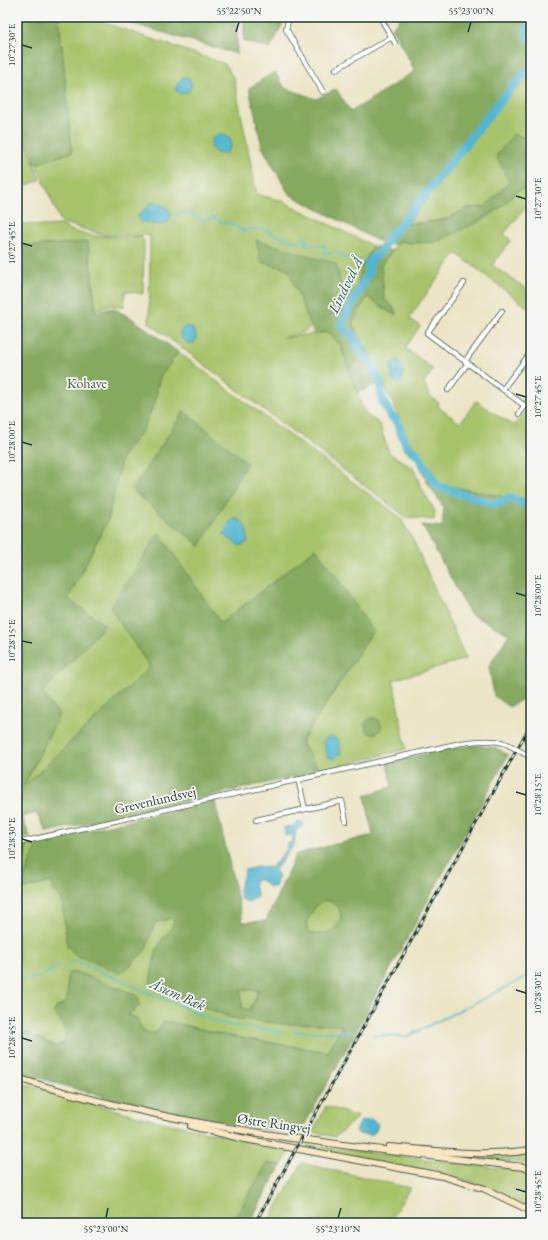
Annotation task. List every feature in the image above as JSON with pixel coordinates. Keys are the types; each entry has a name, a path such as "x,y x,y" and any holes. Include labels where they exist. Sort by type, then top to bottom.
{"main road":[{"name":"Østre Ringvej","path":"17,1078 153,1114 202,1124 353,1147 531,1168"},
{"path":"153,1114 196,1127 245,1139 442,1176 485,1189 531,1211"},
{"path":"353,1147 388,1147 482,1154 531,1150"}],"street":[{"path":"289,17 286,29 323,92"},
{"path":"380,17 395,43"},
{"path":"336,69 392,37"},
{"path":"464,283 427,333 525,406"},
{"path":"448,390 502,311"},
{"path":"503,389 531,352"},
{"path":"519,414 531,398"},
{"name":"Grevenlundsvej","path":"17,842 461,743 485,740 506,744 530,757"},
{"path":"298,780 305,809"},
{"path":"256,820 342,801 346,821"}],"green space":[{"path":"21,17 59,17 72,152 36,164 17,119 17,27"},
{"path":"59,17 88,17 225,64 234,79 257,194 282,201 373,246 361,268 357,287 345,299 308,258 313,325 304,332 283,338 327,332 340,344 363,410 380,426 389,453 413,468 422,489 435,511 434,520 406,517 149,323 150,235 103,235 61,222 36,164 72,152"},
{"path":"109,17 237,17 237,54"},
{"path":"244,17 286,17 270,49 244,41"},
{"path":"401,17 531,17 531,77 525,78 493,115 407,224 428,223 447,219 467,208 485,207 509,182 496,156 514,134 531,140 531,185 516,191 505,204 487,217 436,242 411,243 399,241 396,245 376,240 289,194 262,147 249,88 275,72 285,88 316,99 336,89 351,112 415,71 392,28"},
{"path":"526,77 531,77 531,140 514,134 509,182 485,207 467,208 447,219 407,224 493,115"},
{"path":"17,137 19,140 24,138 40,180 25,186 17,170"},
{"path":"531,185 531,200 504,234 511,240 492,265 531,292 531,310 456,253 409,318 420,326 405,348 433,369 424,383 430,396 439,403 438,407 460,423 476,401 514,426 531,403 531,502 427,482 383,381 352,322 367,296 391,313 395,309 384,299 381,265 399,241 411,243 436,242 487,217 505,204 516,191"},
{"path":"17,223 47,226 61,225 75,232 95,236 127,238 140,236 144,241 143,294 125,291 124,307 109,305 96,310 88,242 17,247"},
{"path":"256,240 336,264 345,299 357,286 361,268 373,246 392,251 381,265 384,299 395,309 397,315 391,313 367,297 352,322 383,381 357,393 340,344 327,332 314,334 288,269 261,262"},
{"name":"Kohave","path":"88,242 96,312 113,308 133,319 178,352 159,379 155,402 142,431 122,456 108,519 68,599 105,625 42,693 59,715 23,787 150,667 110,608 159,533 221,623 316,548 373,631 301,742 320,771 47,832 36,813 22,817 30,837 17,839 17,247"},
{"path":"178,352 400,517 414,542 466,659 393,680 406,749 320,771 301,742 373,631 316,548 221,623 110,608 150,667 23,788 59,715 42,693 105,625 68,599 108,519 122,456 142,431 155,402 159,379"},
{"path":"184,411 247,463 200,546 132,490"},
{"path":"427,482 531,502 531,694 509,707 494,696 489,666 509,634 470,614 422,525 442,527 444,508"},
{"path":"373,718 379,720 381,726 379,732 373,734 367,732 365,726 367,720"},
{"path":"475,745 496,748 508,755 305,1124 292,1133 222,1123 153,1109 51,1082 17,1071 17,1029 56,1046 65,1042 65,1030 54,1012 56,1008 67,1002 68,973 76,972 137,995 140,1005 128,1015 138,1019 144,1031 150,1034 157,1031 164,1022 171,1022 224,1035 328,1052 343,1026 283,1024 232,1018 155,987 150,983 154,959 159,945 173,925 174,921 171,918 155,923 146,949 131,965 120,973 76,955 67,946 62,900 52,889 52,882 24,889 22,883 39,841 215,801 243,922 266,921 296,854 373,835 365,795 392,787 387,763 437,751","holes":["326,900 335,904 339,910 341,916 339,923 335,929 328,933 319,934 308,932 307,927 311,913 314,908","241,990 259,990 250,1010 242,1008"]},
{"path":"39,841 22,883 23,889 52,882 52,889 62,900 67,946 131,965 146,949 155,923 171,918 174,921 173,925 159,945 153,964 150,982 155,987 232,1018 343,1025 328,1052 224,1035 171,1022 164,1022 155,1033 148,1033 142,1029 136,1018 127,1015 68,974 68,1002 56,1008 54,1012 65,1030 65,1042 56,1046 17,1029 17,869 20,868 25,856 27,844"},
{"path":"27,844 23,863 17,869 17,846"},
{"path":"325,900 334,904 339,910 341,916 339,923 335,929 328,933 319,934 308,932 307,922 311,913 317,905"},
{"path":"241,989 259,990 250,1010 242,1008"},
{"path":"17,1082 149,1119 290,1150 248,1223 17,1223"},
{"path":"326,1106 358,1117 335,1137 313,1132"},
{"path":"307,1145 531,1172 531,1208 468,1181 306,1148"},
{"path":"531,1152 531,1164 464,1156"},
{"path":"267,1163 281,1165 249,1223 232,1223"},
{"path":"302,1163 410,1188 389,1223 268,1223"}],"water":[{"path":"184,77 189,79 192,84 189,91 181,94 176,91 176,89 179,81"},
{"path":"217,134 225,134 231,140 231,148 225,154 217,154 211,148 211,140"},
{"path":"157,202 169,209 171,214 169,221 159,225 139,221 138,215 147,208 150,203"},
{"path":"186,326 192,328 195,334 196,339 194,343 186,342 181,336 180,331"},
{"path":"398,360 403,370 402,381 398,383 392,380 392,365 394,361"},
{"path":"232,519 240,520 245,526 248,535 247,543 240,546 223,534"},
{"path":"329,737 335,738 339,742 341,748 340,754 335,759 328,757 323,743 325,739"},
{"path":"298,822 303,822 304,825 296,831 294,845 275,870 279,876 275,887 269,887 261,880 255,880 254,886 257,897 248,902 241,899 239,890 245,870 262,866 271,868 288,848 287,844 293,842 292,834 285,836 285,831 283,828 287,826 292,827"},
{"path":"372,1120 378,1124 376,1131 372,1135 359,1134 356,1131 361,1121"}],"waterway":[{"name":"Lindved Å","path":"531,22 527,29 528,37 531,39"},
{"name":"Lindved Å","path":"531,73 524,74 502,99 400,226 389,237 380,252 371,260 368,274 341,325 352,335 363,354 374,368 380,383 383,402 390,415 396,420 407,447 417,454 437,486 493,504 500,503 509,498 531,505"},
{"path":"171,214 188,213 204,221 214,217 222,223 230,223 244,232 248,229 265,229 273,234 298,242 304,236 308,239 305,244 324,246 324,253 329,254 335,251 343,257 356,259 359,261 363,260 369,265"},
{"name":"Åsum Bæk","path":"69,963 76,961 214,1021 234,1026 284,1032"},
{"name":"Åsum Bæk","path":"17,981 40,976 59,965"},
{"name":"Åsum Bæk","path":"373,1035 406,1037 531,975"},
{"name":"Åsum Bæk","path":"293,1032 352,1032"}],"railway":[{"path":"255,1223 531,724"}]}
